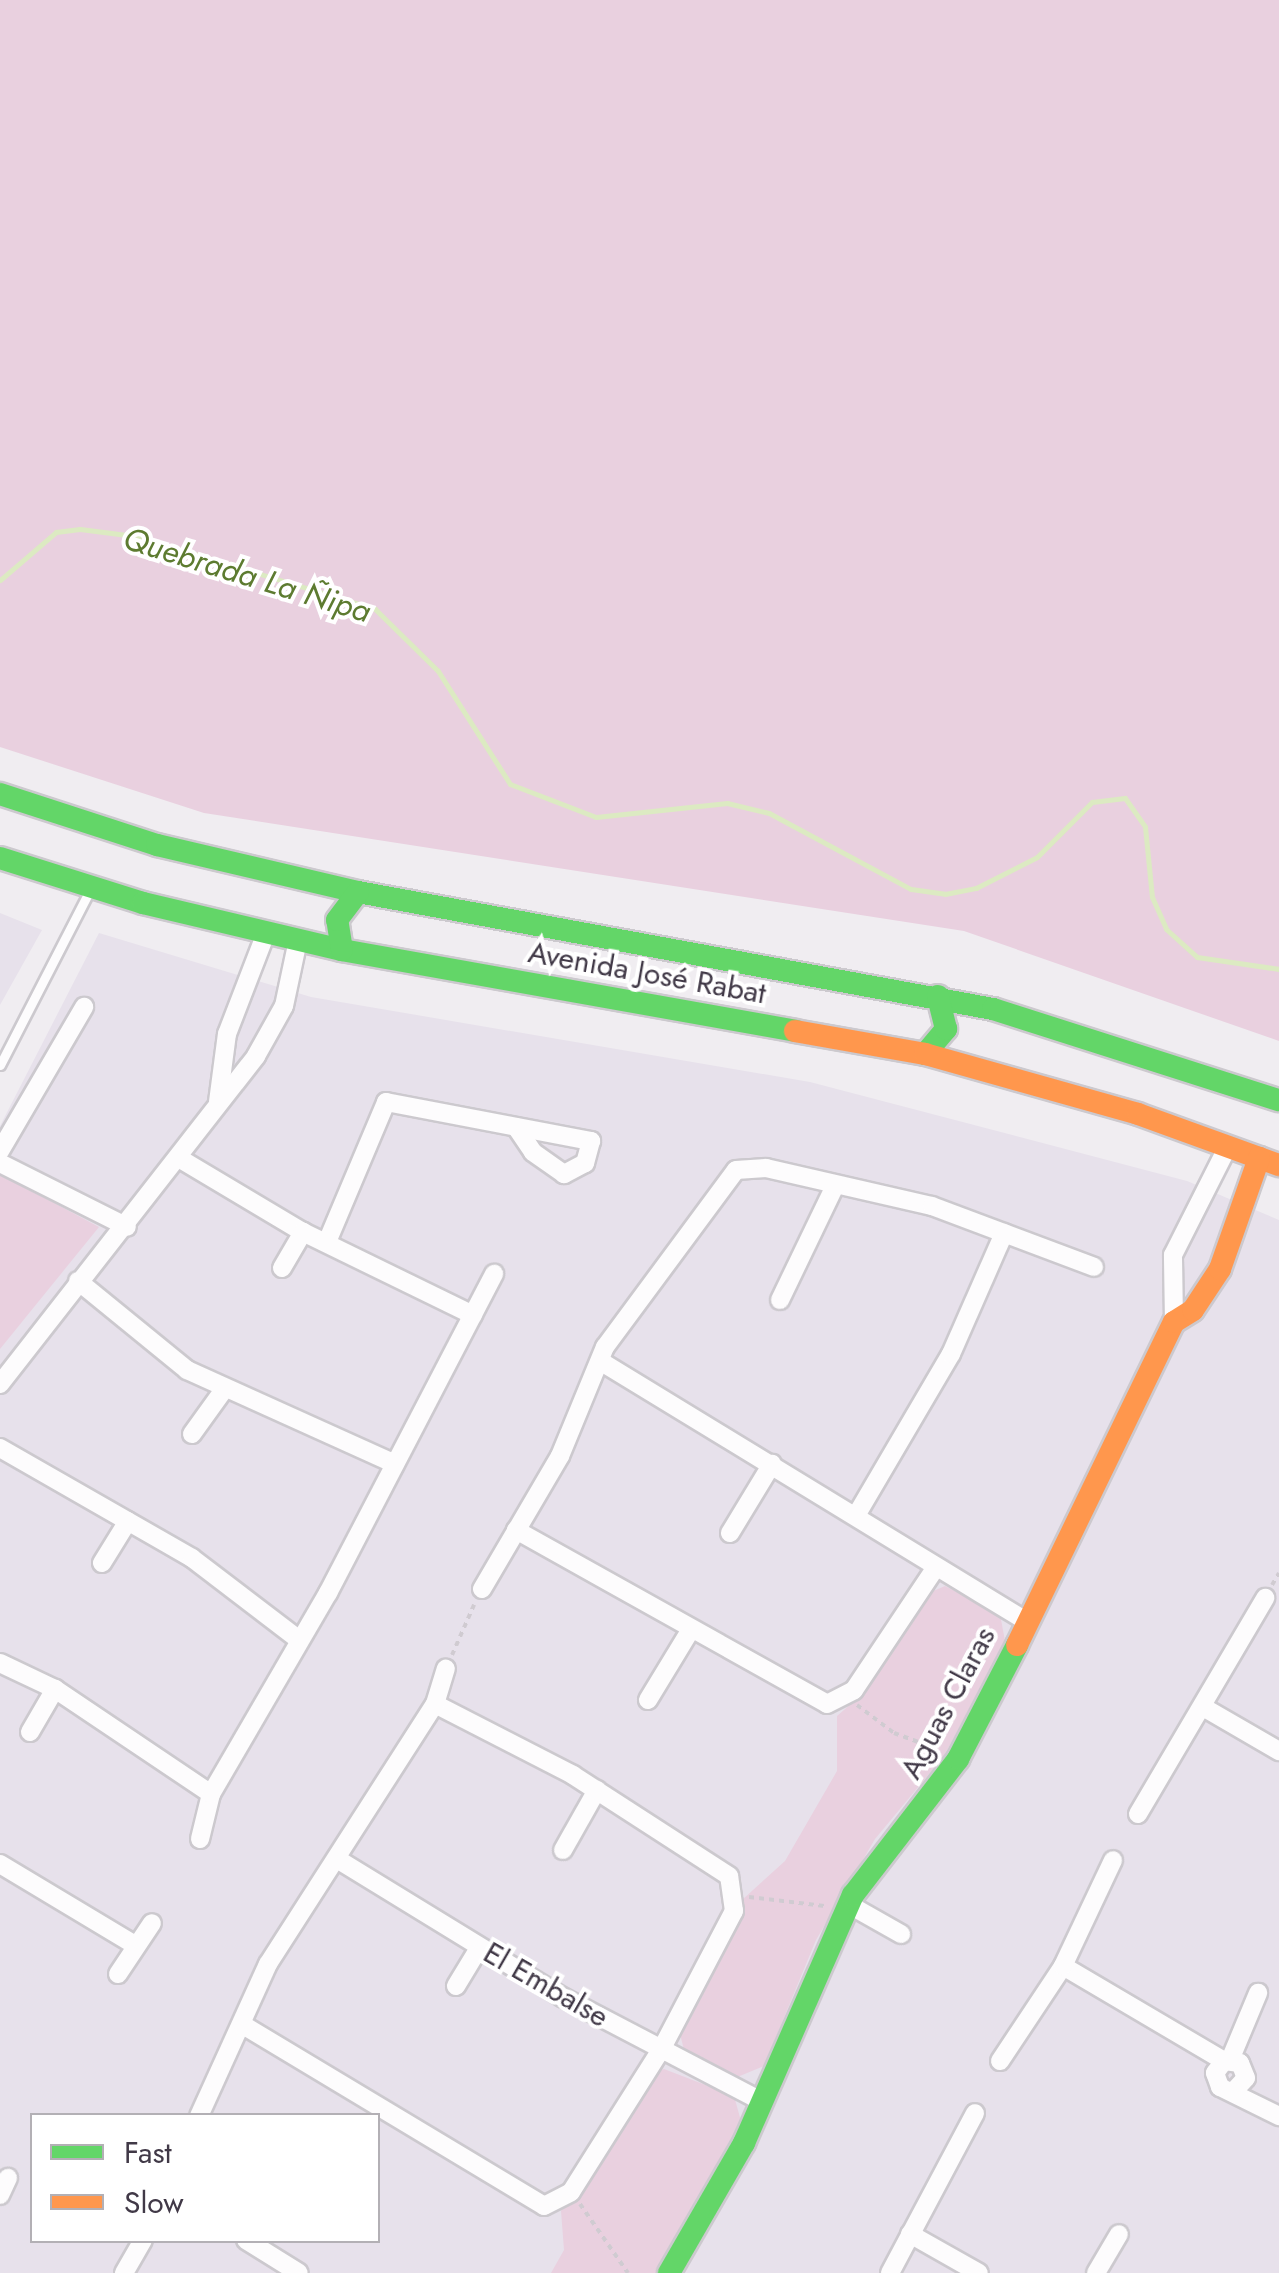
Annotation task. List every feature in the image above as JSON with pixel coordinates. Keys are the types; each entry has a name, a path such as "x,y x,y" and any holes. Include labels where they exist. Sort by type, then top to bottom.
{"street":[{"name":"Avenida José Rabat","path":"0,794 157,846 358,892 938,996 1138,1051 1279,1100"},
{"name":"Avenida José Rabat","path":"0,858 91,888 342,950 925,1054 1269,1161"},
{"path":"342,950 337,920 358,892"},
{"path":"218,1102 226,1034 266,933"},
{"path":"0,1384 78,1281 182,1160 218,1102 274,1030 298,940"},
{"path":"925,1054 946,1029 938,996"},
{"path":"0,1151 84,1007"},
{"path":"327,1242 386,1102 516,1127"},
{"name":"Aguas Claras","path":"669,2273 761,2100 848,1904 886,1844 925,1807 958,1759 1024,1620 1122,1442 1174,1322 1173,1255 1228,1146"},
{"path":"182,1160 304,1232 472,1314"},
{"name":"Aguas Claras","path":"1174,1322 1193,1310 1220,1269 1269,1161"},
{"path":"0,1163 127,1227"},
{"path":"482,1589 560,1456 600,1361 638,1294 726,1176 766,1168 834,1188 932,1206 1094,1267"},
{"path":"780,1300 834,1188"},
{"path":"282,1268 304,1232"},
{"path":"857,1514 950,1354 1004,1233"},
{"path":"200,1839 212,1794 396,1464 494,1274"},
{"path":"78,1281 187,1370 396,1464"},
{"path":"600,1361 857,1514 934,1570 1024,1620"},
{"path":"192,1434 225,1388"},
{"path":"0,1448 192,1558 298,1639"},
{"path":"730,1532 772,1464"},
{"path":"102,1563 128,1522"},
{"path":"516,1530 814,1702 845,1696 934,1570"},
{"path":"1138,1814 1265,1598"},
{"path":"648,1700 690,1631"},
{"path":"0,1663 55,1688 212,1794"},
{"path":"200,2113 268,1964 435,1704 446,1669"},
{"path":"30,1732 55,1688"},
{"path":"243,2026 530,2203 550,2206 571,2192 662,2048 737,1896 724,1870 597,1790 435,1704"},
{"path":"1203,1707 1279,1750"},
{"path":"563,1850 597,1790"},
{"name":"El Embalse","path":"337,1859 479,1948 761,2100"},
{"path":"1000,2061 1063,1966 1114,1860"},
{"path":"0,1864 133,1944"},
{"path":"848,1904 900,1934"},
{"path":"118,1974 133,1944 152,1923"},
{"path":"456,1986 479,1948"},
{"path":"1063,1966 1227,2060"},
{"path":"1258,1994 1217,2083 1279,2116"},
{"path":"890,2273 974,2113"},
{"path":"910,2234 979,2273"},
{"path":"1096,2273 1119,2234"},
{"path":"124,2273 142,2243"},
{"path":"251,2243 299,2273"}],"lane":[{"path":"0,1064 91,888"}],"path":[{"path":"446,1669 482,1589"},
{"path":"845,1696 894,1733 958,1759"},
{"path":"737,1896 848,1904"},
{"path":"571,2192 628,2273"}],"shaded area":[{"path":"0,0 1279,0 1279,1041 964,931 204,813 0,747"},
{"path":"0,913 42,930 0,1005"},
{"path":"99,933 311,997 810,1082 1187,1181 1279,1220 1279,2273 0,2273 0,1126"},
{"path":"0,1174 99,1227 0,1349"},
{"path":"945,1586 1000,1614 1005,1641 944,1756 875,1839 816,1940 764,2066 735,2078 684,2050 678,2026 742,1900 785,1861 837,1771 837,1716 867,1690 931,1592"},
{"path":"664,2069 734,2096 741,2121 656,2273 551,2273 564,2250 561,2211 649,2076"}],"waterway":[{"name":"Quebrada La Ñipa","path":"0,580 56,532 80,529 135,536 375,609 438,671 510,784 596,817 727,803 769,813 911,889 945,894 976,888 1037,857 1092,802 1125,798 1145,827 1152,897 1166,929 1197,957 1279,969"}],"traffic: fast":[{"path":"0,794 157,845 358,892 993,1009 1279,1100"},
{"path":"0,858 143,903 342,950 795,1031"},
{"path":"342,950 337,920 358,892"},
{"path":"925,1054 946,1029 938,996"},
{"path":"669,2273 744,2143 853,1895 958,1759 1017,1645"}],"traffic: slow":[{"path":"795,1031 925,1054 1138,1114 1279,1165"},
{"path":"1017,1645 1174,1322 1193,1310 1220,1269 1259,1158"}]}
